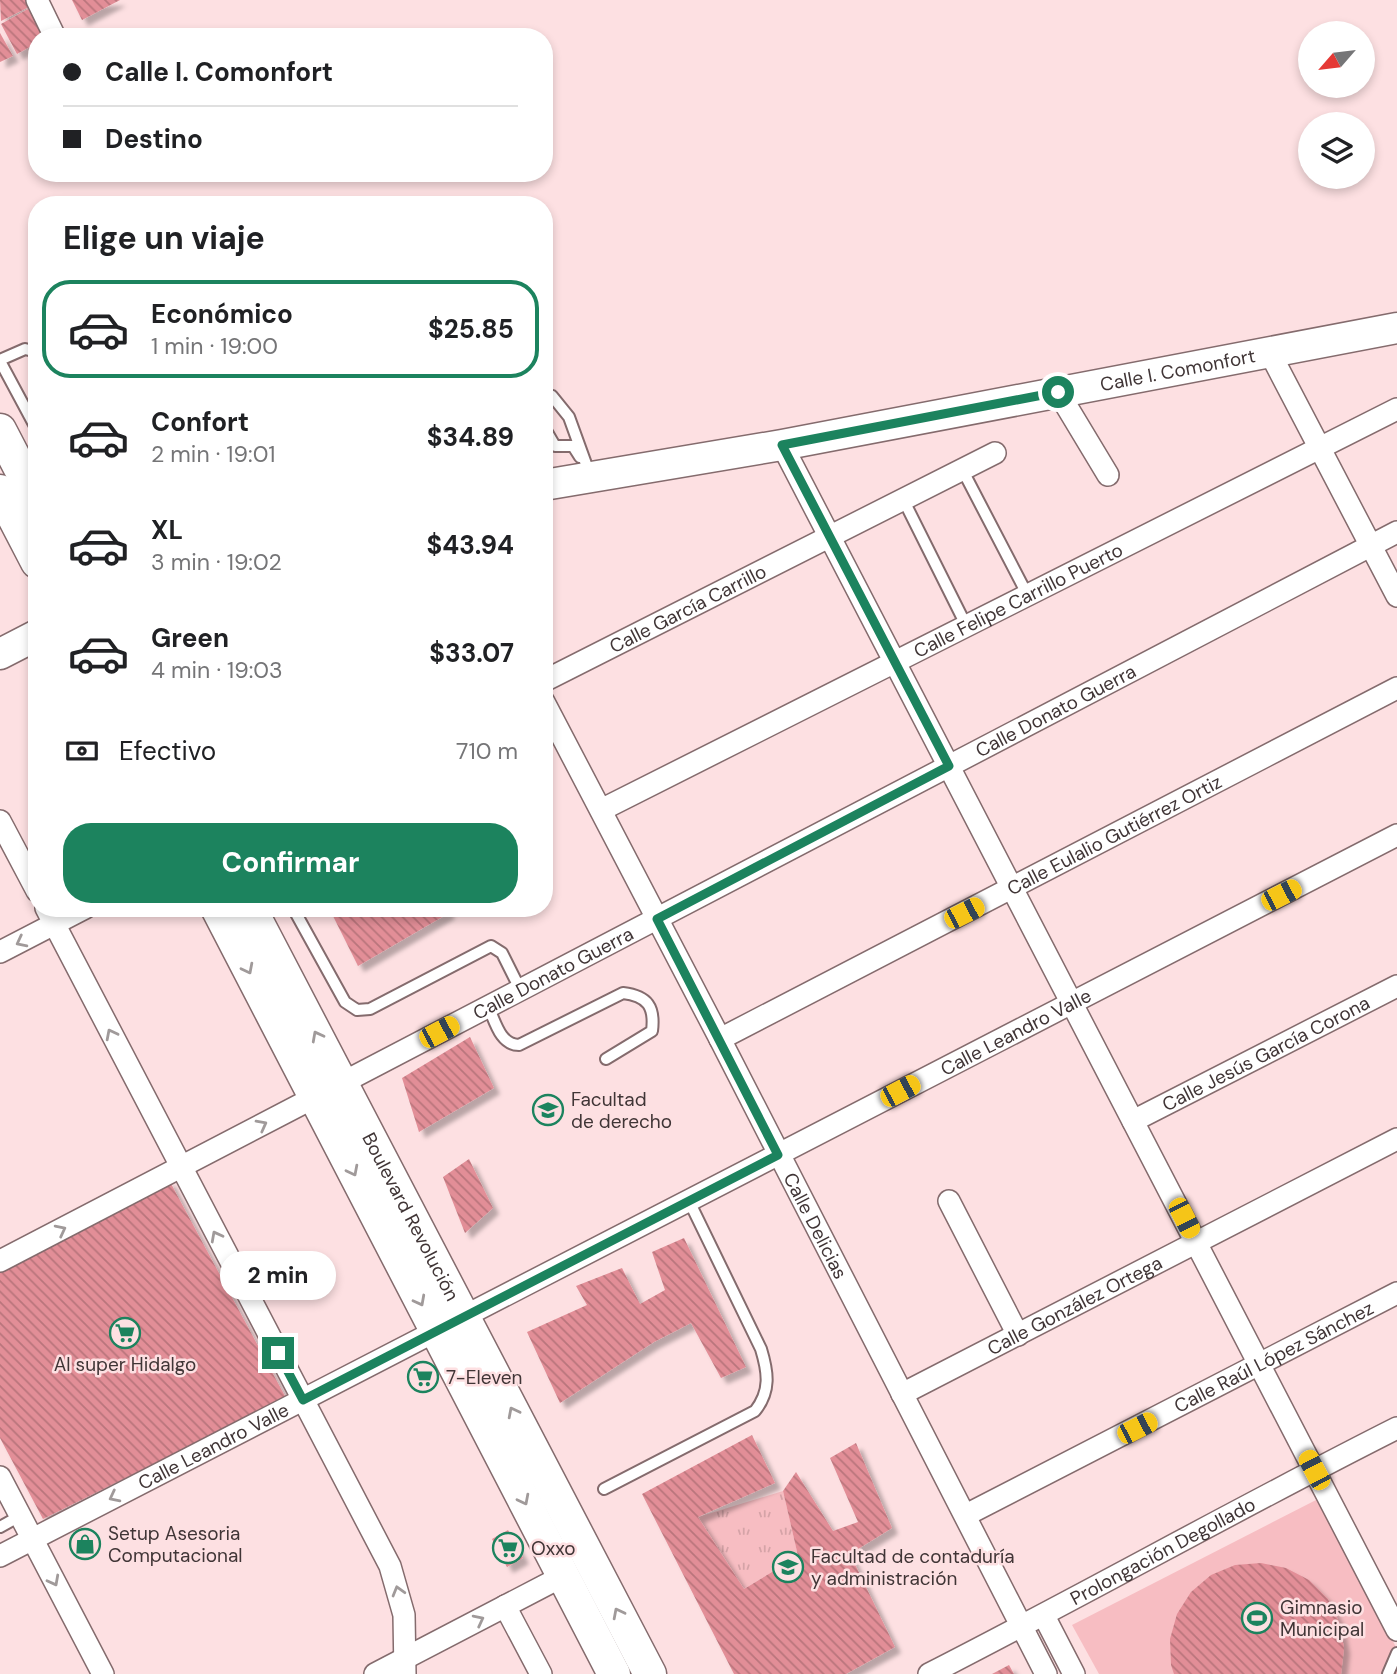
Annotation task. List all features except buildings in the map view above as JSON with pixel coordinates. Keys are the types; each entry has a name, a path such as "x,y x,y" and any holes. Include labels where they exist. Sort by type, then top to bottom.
{"main road":[{"name":"Calle I. Comonfort","path":"553,484 782,445 1397,328"},
{"path":"0,430 28,484"},
{"path":"0,491 28,545"},
{"path":"0,654 28,640"},
{"path":"222,917 328,1090 436,1331 614,1674"},
{"name":"Boulevard Revolución","path":"254,917 328,1090 464,1316 650,1674"}],"street":[{"path":"37,0 51,28"},
{"path":"1270,353 1397,596"},
{"path":"1058,392 1108,475"},
{"name":"Calle Felipe Carrillo Puerto","path":"601,810 894,660 1397,409"},
{"path":"782,445 1397,1630"},
{"name":"Calle García Carrillo","path":"553,676 995,453"},
{"name":"Calle Donato Guerra","path":"0,1261 1397,532"},
{"name":"Calle Eulalio Gutiérrez Ortiz","path":"720,1039 1397,688"},
{"name":"Calle Delicias","path":"553,719 1046,1674"},
{"path":"0,821 28,874"},
{"name":"Calle Leandro Valle","path":"0,1556 1397,835"},
{"path":"0,952 49,917"},
{"path":"51,917 390,1566 404,1615 405,1666"},
{"name":"Calle Jesús García Corona","path":"1133,1121 1397,986"},
{"name":"Calle González Ortega","path":"902,1394 1397,1139"},
{"path":"949,1201 1018,1335"},
{"name":"Calle Raúl López Sánchez","path":"966,1515 1260,1366 1397,1293"},
{"name":"Prolongación Degollado","path":"929,1674 1044,1616 1397,1428"},
{"path":"0,1477 103,1674"},
{"path":"375,1674 405,1666 505,1606 563,1576"},
{"path":"505,1606 541,1674"},
{"path":"1044,1616 1074,1674"}],"lane":[{"path":"28,350 0,361 28,413"},
{"path":"553,397 569,417 588,478"},
{"path":"553,443 555,446 573,446 581,458 588,478"},
{"path":"962,469 1027,594"},
{"path":"903,499 966,625"},
{"path":"298,917 345,1002 357,1010 370,1009 491,946 502,953 520,989"},
{"path":"488,1006 505,1041 519,1045 623,993 645,999 654,1020 652,1031 606,1059"},
{"path":"604,1489 755,1412 764,1401 768,1385 761,1349 689,1200"},
{"path":"0,1527 20,1516"},
{"path":"1388,1674 1397,1653"}],"green space":[{"path":"783,1491 798,1556 744,1589 698,1517"},
{"path":"1318,1499 1397,1649 1397,1674 1099,1674 1072,1625"}],"place":[{"name":"Facultad de derecho","path":"548,1110"},
{"name":"Al super Hidalgo","path":"125,1333"},
{"name":"7-Eleven","path":"423,1377"},
{"name":"Setup Asesoria Computacional","path":"85,1544"},
{"name":"Oxxo","path":"508,1548"},
{"name":"Facultad de contaduría y administración","path":"788,1567"},
{"name":"Gimnasio Municipal","path":"1257,1618"}],"route":[{"path":"278,1353 303,1400 778,1155 657,919 949,766 782,445 1058,392"}]}
